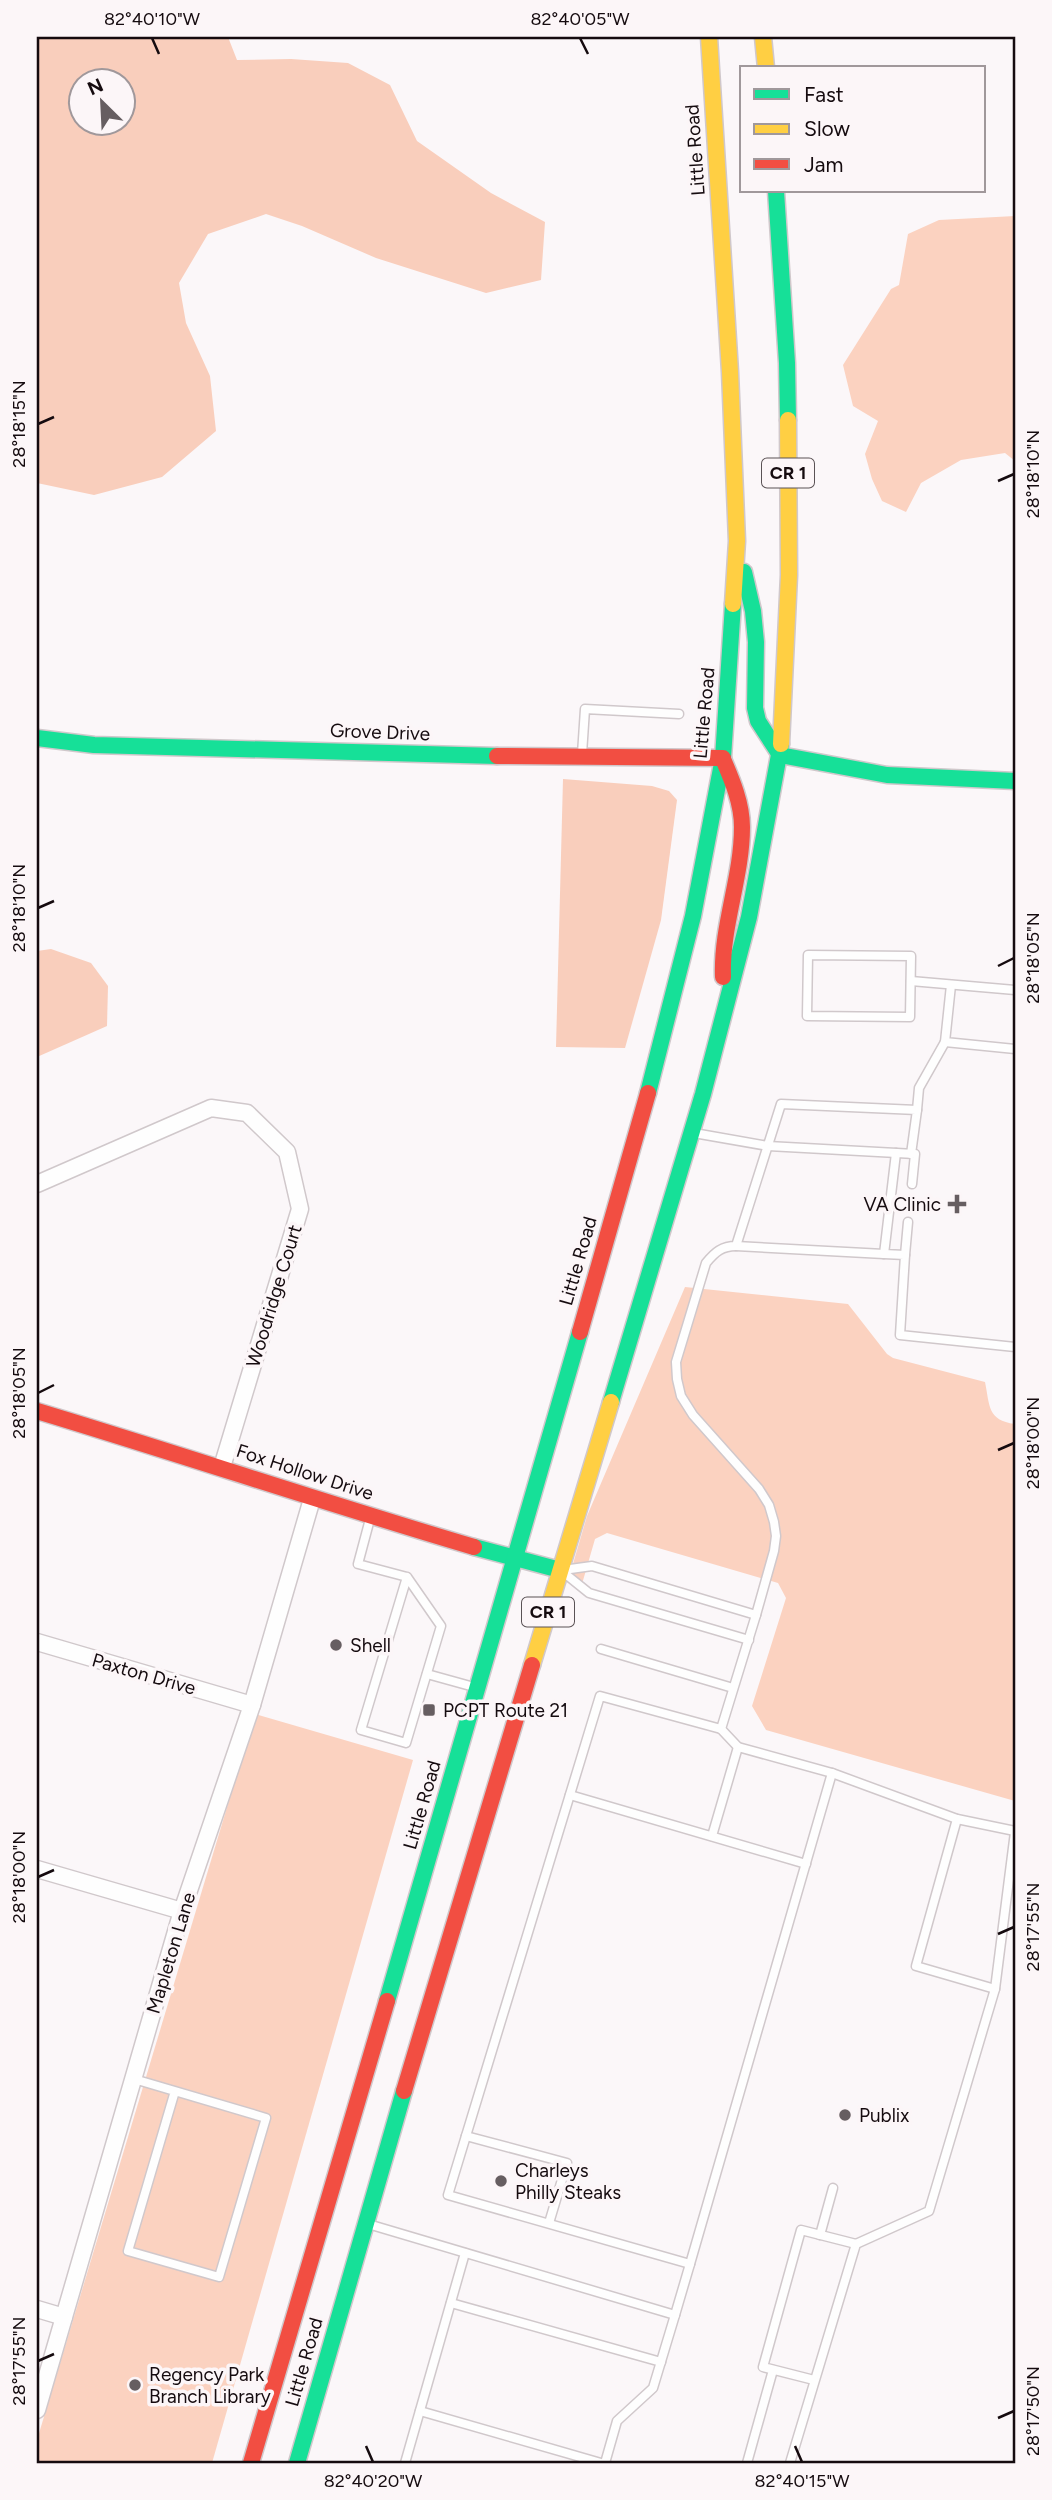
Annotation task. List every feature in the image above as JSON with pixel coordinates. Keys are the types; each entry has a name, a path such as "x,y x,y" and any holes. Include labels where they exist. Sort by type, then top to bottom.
{"main road":[{"name":"Little Road","path":"251,2463 516,1560 648,1091 693,916 723,758 737,541 730,372 709,37"},
{"path":"763,37 766,66"},
{"name":"Little Road","path":"297,2463 365,2223 691,1132 748,917 780,755 789,549 787,363 776,192"},
{"path":"737,541 753,611 756,642 755,708 758,722 780,755 887,775 1015,780"},
{"name":"Grove Drive","path":"37,738 94,746 723,758"},
{"path":"723,758 740,803 742,828 722,965 725,1006"},
{"name":"Fox Hollow Drive","path":"37,1411 222,1467 312,1499 516,1560 560,1570"}],"street":[{"name":"Woodridge Court","path":"37,1184 211,1108 247,1113 287,1152 300,1209 222,1467"},
{"name":"Mapleton Lane","path":"37,2410 182,1911 252,1705 312,1499"},
{"name":"Paxton Drive","path":"37,1643 252,1705"},
{"path":"37,1869 182,1911"},
{"path":"37,2309 64,2317"}],"lane":[{"path":"582,757 585,709 679,714"},
{"path":"808,955 911,956 911,981 910,1017 807,1016 808,955"},
{"path":"911,981 1015,990"},
{"path":"912,1184 919,1088 945,1042 951,985"},
{"path":"945,1042 1015,1049"},
{"path":"736,1247 781,1104 917,1110"},
{"path":"691,1132 768,1146 913,1154"},
{"path":"884,1254 896,1153"},
{"path":"908,1222 900,1335 1015,1347"},
{"path":"721,1730 749,1640 776,1536 772,1514 759,1489 693,1415 681,1396 676,1362 706,1263 715,1252 726,1246 905,1255"},
{"path":"371,1516 358,1564 407,1577 441,1626 407,1743 361,1730 407,1577"},
{"path":"560,1570 592,1566 756,1615"},
{"path":"560,1570 589,1593 749,1640"},
{"path":"601,1649 733,1688"},
{"path":"427,1674 478,1688"},
{"path":"690,2264 449,2194 600,1696 721,1730 738,1747 832,1773 957,1819 1015,1832 995,1989 929,2211 856,2244 801,2230 763,2367 814,2380"},
{"path":"712,1836 738,1747"},
{"path":"420,2411 603,2463 617,2421 653,2388 832,1773"},
{"path":"570,1795 806,1864"},
{"path":"957,1819 916,1966 995,1989"},
{"path":"134,2079 175,2091 266,2118 219,2277 128,2251 175,2091"},
{"path":"466,2136 567,2163 549,2223"},
{"path":"820,2235 833,2188"},
{"path":"365,2223 675,2315"},
{"path":"790,2463 856,2244"},
{"path":"405,2463 465,2253"},
{"path":"451,2303 661,2362"},
{"path":"747,2463 773,2370"}],"shaded area":[{"path":"37,37 228,37 237,60 291,59 348,63 390,85 417,141 491,193 545,222 541,280 486,293 376,258 302,226 266,214 208,234 179,283 186,323 210,376 216,431 162,477 94,495 37,483"},
{"path":"1015,216 1015,461 1005,453 961,460 921,483 906,512 882,501 872,479 865,454 878,421 853,406 843,365 891,289 899,285 908,234 939,220"},
{"path":"563,779 652,786 669,791 677,800 661,920 625,1048 556,1047"},
{"path":"51,949 91,963 108,986 107,1026 37,1057 37,951"},
{"path":"685,1287 848,1304 887,1354 893,1358 985,1382 991,1410 999,1419 1015,1424 1015,1801 766,1730 752,1706 786,1598 778,1583 607,1533 595,1539 582,1584 570,1574 587,1516"},
{"path":"255,1714 413,1760 212,2463 37,2463 37,2440"}],"traffic: fast":[{"path":"776,192 788,420"},
{"path":"744,572 753,611 756,642 755,708 758,721 780,755"},
{"path":"648,1093 693,916 723,758 733,604"},
{"path":"37,738 94,745 497,756"},
{"path":"611,1402 703,1094 749,917 781,744"},
{"path":"780,755 887,775 1015,781"},
{"path":"387,2001 580,1332"},
{"path":"474,1547 560,1570"},
{"path":"297,2463 404,2091"}],"traffic: slow":[{"path":"709,37 730,372 737,541 733,604"},
{"path":"763,37 766,66"},
{"path":"781,744 789,575 788,420"},
{"path":"532,1665 611,1402"}],"traffic: jam":[{"path":"497,756 723,758"},
{"path":"723,759 733,783 742,818 739,865 725,939 723,977"},
{"path":"580,1332 648,1093"},
{"path":"37,1411 474,1547"},
{"path":"404,2091 532,1665"},
{"path":"251,2463 387,2001"}],"place":[{"name":"VA Clinic","path":"957,1204"},
{"name":"Shell","path":"336,1645"},
{"name":"PCPT Route 21","path":"429,1710"},
{"name":"Publix","path":"845,2115"},
{"name":"Charleys Philly Steaks","path":"501,2181"},
{"name":"Regency Park Branch Library","path":"135,2385"}]}
